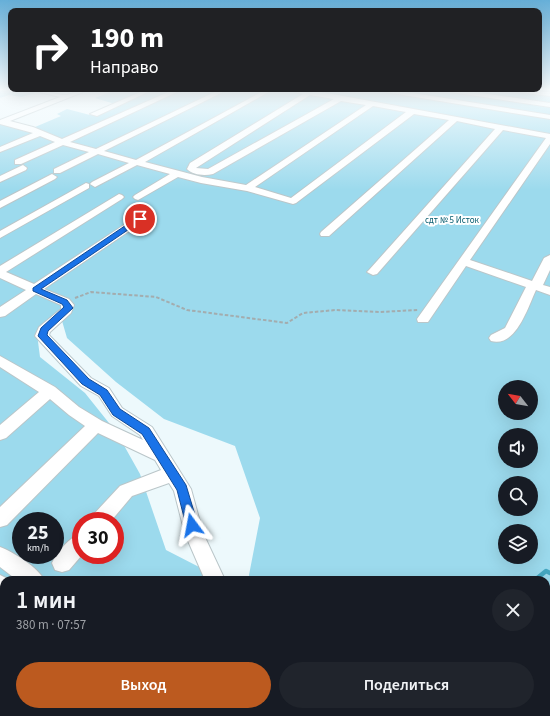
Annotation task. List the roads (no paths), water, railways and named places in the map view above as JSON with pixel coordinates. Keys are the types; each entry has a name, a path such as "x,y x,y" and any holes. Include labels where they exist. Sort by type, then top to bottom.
{"street":[{"path":"7,123 40,133 62,142 201,180 248,188 292,201 397,123"},
{"path":"0,179 20,165 62,142 103,123"},
{"path":"0,205 54,174 155,123"},
{"path":"0,235 208,123"},
{"path":"260,123 193,165 191,169 200,172 210,172 296,123"},
{"path":"248,188 343,123"},
{"path":"325,234 354,210 449,123"},
{"path":"426,315 550,137 483,123"},
{"path":"374,272 501,127"},
{"path":"0,150 40,133"},
{"path":"138,197 178,173"},
{"path":"0,272 119,197"},
{"path":"0,313 140,219"},
{"path":"496,338 510,330 550,258"},
{"path":"464,262 550,291"},
{"path":"0,272 65,302 68,308 44,330 42,336 86,382 104,392 117,412 146,431 182,489 194,534 213,576"},
{"path":"2,364 50,391 74,411 96,425 160,455"},
{"path":"0,434 50,391"},
{"path":"0,519 96,425"},
{"path":"108,512 126,491 136,486 173,474"},
{"path":"64,561 72,552"},
{"path":"0,556 28,576"}],"waterway":[{"path":"540,576 546,571 550,573"}],"park label":[{"name":"сдт № 5 Исток","path":"452,220"}]}
